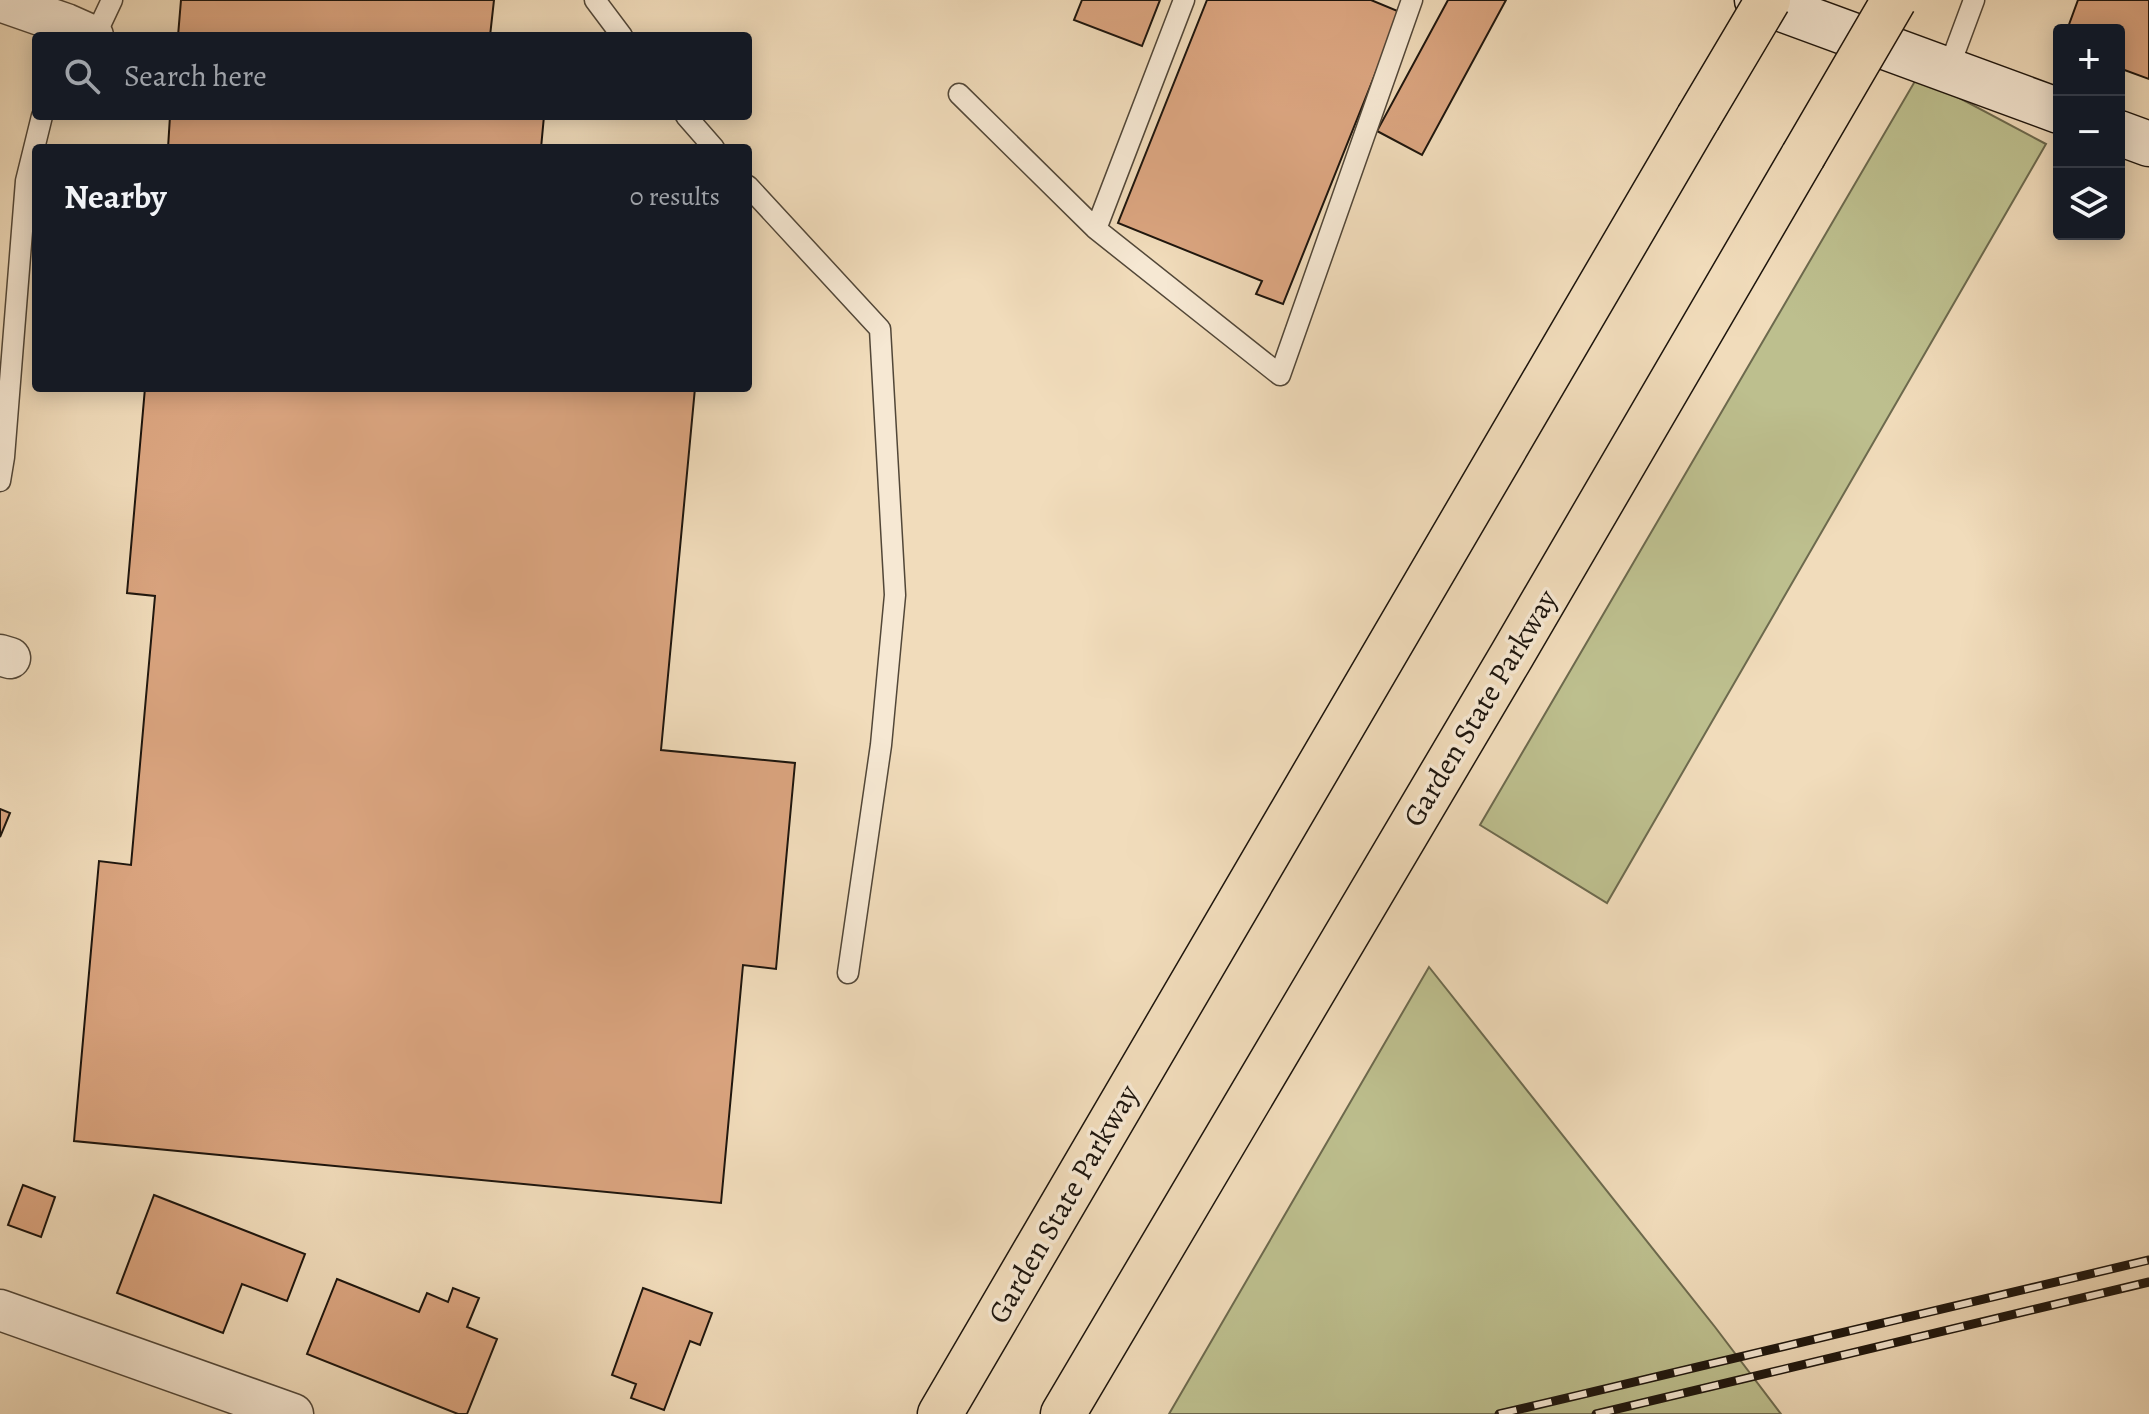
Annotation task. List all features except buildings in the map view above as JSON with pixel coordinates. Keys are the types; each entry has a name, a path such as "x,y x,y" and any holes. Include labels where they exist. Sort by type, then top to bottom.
{"highway":[{"name":"Garden State Parkway","path":"940,1414 1768,0"},
{"name":"Garden State Parkway","path":"1065,1410 1512,655 1894,0"}],"main road":[{"path":"1757,0 2053,109"},
{"path":"2125,135 2149,144"}],"street":[{"path":"2,1 77,32"},
{"path":"0,1310 293,1414"}],"lane":[{"path":"80,32 112,0"},
{"path":"595,0 619,32"},
{"path":"1096,229 1184,0"},
{"path":"959,94 1096,229 1280,375 1412,0"},
{"path":"1948,70 1974,0"},
{"path":"35,144 41,120"},
{"path":"690,120 710,144"},
{"path":"0,481 26,181 32,157"},
{"path":"752,190 880,329 895,595 881,745 848,973"}],"green space":[{"path":"1918,76 2046,144 1607,903 1480,825"},
{"path":"1429,967 1715,1327 1781,1414 1169,1414"}],"railway":[{"path":"1499,1414 2149,1260"},
{"path":"1596,1414 2149,1282"}]}
